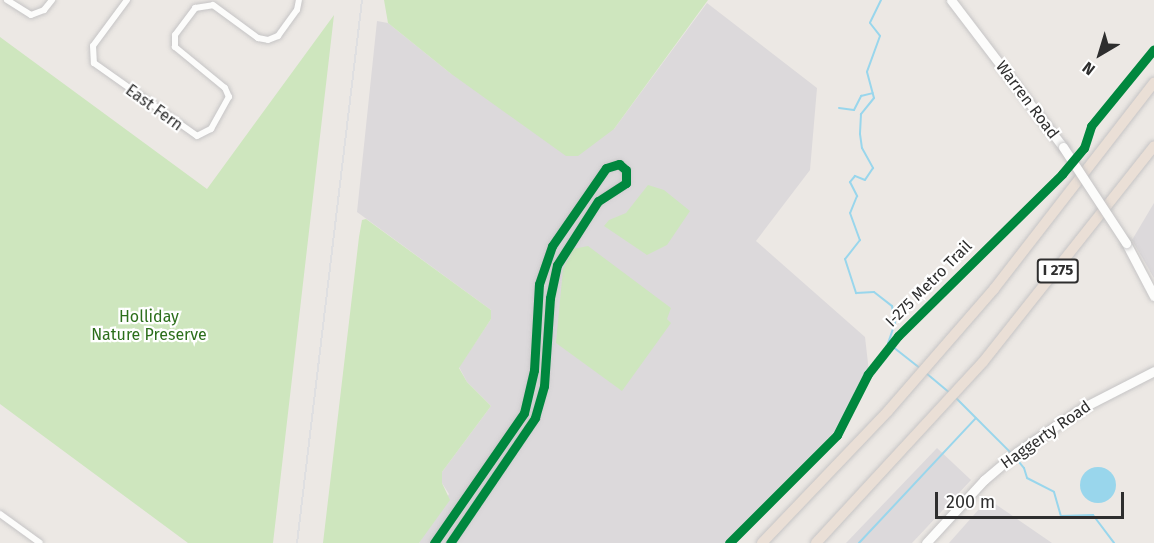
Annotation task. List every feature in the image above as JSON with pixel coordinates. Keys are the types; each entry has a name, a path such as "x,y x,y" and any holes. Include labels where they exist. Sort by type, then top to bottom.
{"highway":[{"name":"I 275","path":"762,543 923,371 1024,253 1154,83"},
{"name":"I 275","path":"816,543 953,396 1030,306 1154,146"}],"main road":[{"name":"Warren Road","path":"951,0 1063,147 1126,243 1154,296"},
{"name":"Haggerty Road","path":"926,543 1013,455 1084,407 1154,371"}],"street":[{"path":"7,0 34,15 52,0"},
{"name":"East Fern","path":"127,0 93,46 94,63 197,136 211,129 229,98 225,88 175,47 176,35 195,8 213,5 258,38 268,40 278,36 297,10 299,0"},
{"path":"434,543 500,451 524,413 534,370 541,273 556,238 609,165 619,164 626,170 626,183 598,201 567,244 555,272 549,298 546,372 538,411 511,458 450,543"},
{"path":"588,193 598,201"},
{"path":"534,370 546,372"},
{"path":"500,451 511,458"},
{"path":"0,514 40,543"}],"shaded area":[{"path":"707,3 817,88 810,170 756,241 865,337 869,372 837,435 726,543 419,543 449,494 442,483 442,472 491,406 467,382 459,367 491,319 491,310 357,212 377,21 388,23 450,73 614,129"},
{"path":"1154,203 1154,278 1132,240"},
{"path":"937,448 971,480 912,543 846,543"},
{"path":"988,499 1052,543 949,543"}],"green space":[{"path":"384,0 708,0 614,129 578,156 566,156 450,73 388,23"},
{"name":"Holliday Nature Preserve","path":"334,15 273,543 188,543 0,404 0,37 207,189"},
{"path":"648,185 664,190 690,211 667,245 647,255 604,226 609,220 626,213"},
{"path":"366,219 491,310 491,319 459,368 467,382 491,406 442,472 442,483 450,500 419,543 323,543 359,237 362,220"},
{"path":"588,246 671,308 667,319 671,323 622,391 556,343 563,269 573,249"}],"water":[{"path":"1098,467 1110,473 1116,485 1110,497 1098,503 1086,497 1080,485 1086,473"}],"waterway":[{"path":"881,0 870,23 880,36 867,72 874,98 861,114 860,134 862,148 873,168 865,180 855,176 850,182 857,196 850,213 860,240 845,259 856,293 874,292 892,306 895,323 888,343 921,369"},
{"path":"839,108 854,110 861,96 873,93"},
{"path":"926,373 949,392"},
{"path":"956,398 1011,453"},
{"path":"859,543 976,418"},
{"path":"1015,457 1024,468 1027,478 1054,492 1061,516 1093,515 1114,543"}],"railway":[{"path":"297,543 362,0"}],"cycle path":[{"name":"I-275 Metro Trail","path":"729,543 837,435 868,374 898,336 1062,174 1084,148 1091,126 1154,49"},
{"path":"434,543 524,413 534,370 539,284 552,246 606,168 619,164 626,170 626,183 598,201 557,265 550,298 544,386 535,418 450,543"}]}
